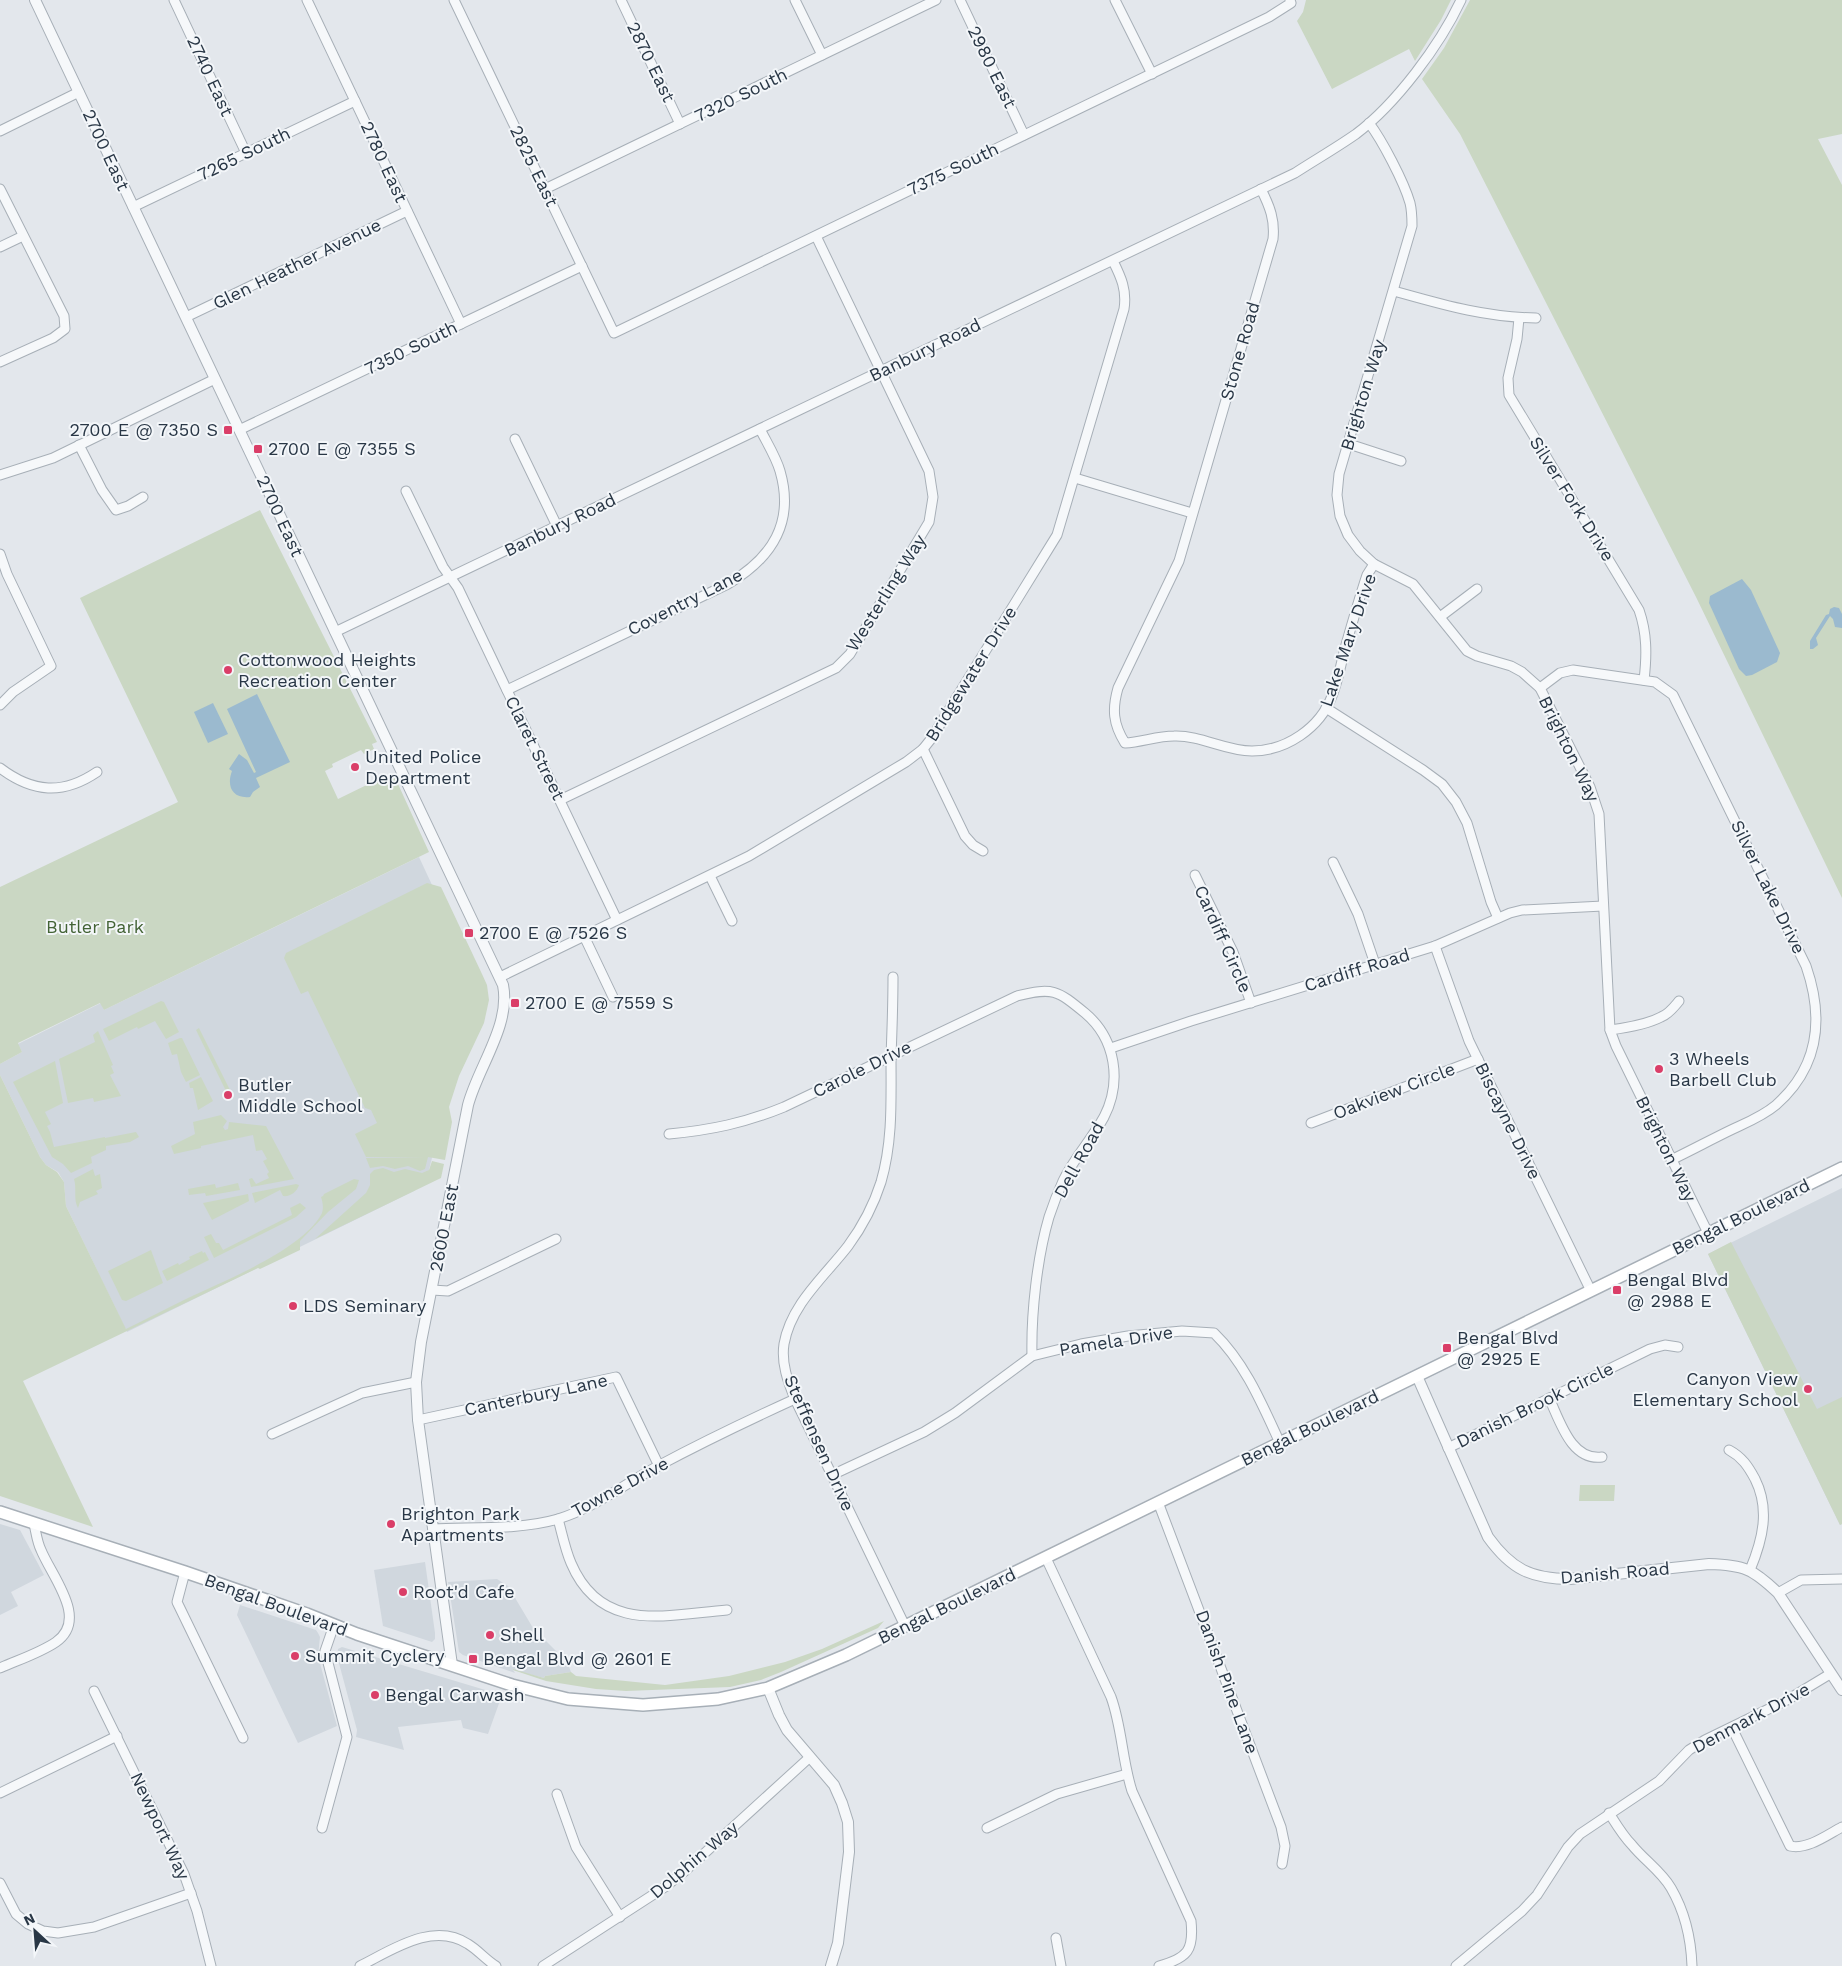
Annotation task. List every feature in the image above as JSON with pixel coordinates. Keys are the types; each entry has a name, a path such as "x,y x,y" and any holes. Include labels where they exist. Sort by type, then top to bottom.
{"main road":[{"name":"Bengal Boulevard","path":"0,1512 185,1572 512,1686 568,1699 618,1704 643,1705 718,1699 768,1688 846,1655 1842,1168"}],"street":[{"name":"2700 East","path":"35,0 500,976"},
{"name":"2740 East","path":"174,0 246,153"},
{"name":"2780 East","path":"307,0 461,324"},
{"name":"2825 East","path":"454,0 614,333"},
{"name":"2870 East","path":"621,0 680,124"},
{"path":"795,0 822,56"},
{"name":"7320 South","path":"545,189 936,0"},
{"name":"2980 East","path":"960,0 1024,134"},
{"path":"1115,0 1152,74"},
{"name":"Banbury Road","path":"335,632 1261,189 1311,163 1369,123 1411,78 1440,37 1461,0"},
{"name":"7375 South","path":"614,333 1269,17 1290,2"},
{"path":"0,131 79,92"},
{"name":"7265 South","path":"133,207 354,101"},
{"name":"Brighton Way","path":"1369,123 1377,134 1405,192 1412,214 1410,238 1340,474 1337,495 1340,516 1348,535 1360,551 1374,564 1413,584 1458,643 1467,651 1477,656 1511,666 1522,672 1540,688 1595,800 1599,814 1610,1030 1616,1046 1708,1234"},
{"path":"0,189 64,316 65,329 53,338 0,362"},
{"name":"Stone Road","path":"1125,743 1118,732 1114,719 1114,703 1118,688 1173,576 1274,239 1275,226 1272,213 1261,189"},
{"name":"Glen Heather Avenue","path":"186,317 407,211"},
{"path":"0,247 23,236"},
{"name":"Westerling Way","path":"560,800 836,668 850,654 923,534 932,510 932,484 929,471 816,236"},
{"name":"Bridgewater Drive","path":"500,976 710,876 778,840 906,762 923,749 1052,545 1062,524 1126,300 1123,282 1113,260"},
{"name":"7350 South","path":"239,430 582,266"},
{"path":"1394,291 1458,309 1495,316 1536,318"},
{"name":"Silver Fork Drive","path":"1519,318 1517,339 1508,378 1509,395 1639,610 1646,635 1647,648 1644,680"},
{"path":"0,475 37,464 215,379"},
{"name":"Coventry Lane","path":"507,690 728,584 756,565 767,553 775,539 781,524 784,504 783,484 779,469 760,429"},
{"path":"515,439 557,526"},
{"path":"1349,444 1401,461"},
{"path":"79,445 102,490 116,510 128,506 143,497"},
{"path":"1075,478 1192,513"},
{"name":"Claret Street","path":"406,491 443,567 458,588 617,920"},
{"path":"0,554 4,576 51,666 13,692 0,705"},
{"name":"Lake Mary Drive","path":"1125,743 1156,737 1175,736 1194,738 1234,749 1252,751 1284,745 1297,738 1308,730 1326,708 1332,697 1367,575 1374,564"},
{"path":"1440,617 1477,589"},
{"name":"Silver Lake Drive","path":"1540,688 1566,671 1655,682 1673,695 1806,966 1813,987 1817,1009 1816,1032 1810,1056 1802,1073 1790,1090 1775,1106 1756,1118 1671,1160"},
{"path":"1326,708 1424,770 1442,784 1456,802 1467,823 1491,902 1498,918"},
{"path":"923,749 965,836 983,852"},
{"path":"0,768 18,781 42,788 70,787 97,772"},
{"path":"1333,862 1356,907 1375,964"},
{"name":"Cardiff Circle","path":"1195,875 1233,952 1251,1003"},
{"path":"710,876 732,921"},
{"name":"Cardiff Road","path":"1111,1048 1435,946 1498,918 1522,910 1604,906"},
{"path":"584,936 613,997"},
{"name":"Biscayne Drive","path":"1435,946 1461,1020 1478,1059 1591,1291"},
{"name":"2600 East","path":"452,1665 418,1420 416,1382 419,1352 468,1105 476,1079 502,1017 504,990 500,976"},
{"name":"Steffensen Drive","path":"893,978 892,1116 888,1148 880,1182 867,1215 849,1244 808,1293 792,1319 784,1344 784,1363 788,1383 795,1399 905,1626"},
{"name":"Carole Drive","path":"669,1134 728,1126 756,1118 784,1107 1009,999 1034,992 1051,991"},
{"name":"Dell Road","path":"1032,1356 1031,1327 1042,1245 1050,1216 1063,1182 1104,1117 1113,1093 1114,1062 1111,1048 1102,1032 1091,1018 1065,997 1051,991"},
{"path":"1610,1030 1661,1018 1672,1010 1679,1001"},
{"name":"Oakview Circle","path":"1311,1122 1478,1059"},
{"path":"432,1290 448,1291 556,1239"},
{"name":"Pamela Drive","path":"832,1476 924,1432 956,1414 1032,1356 1081,1344 1128,1336 1182,1331 1214,1332 1227,1345 1241,1365 1280,1443"},
{"name":"Danish Brook Circle","path":"1448,1448 1650,1349 1665,1345 1678,1347"},
{"name":"Danish Road","path":"1417,1376 1488,1537 1508,1561 1529,1574 1551,1579 1570,1580 1710,1564 1726,1564 1750,1570 1765,1580 1778,1593 1842,1690"},
{"name":"Canterbury Lane","path":"418,1420 616,1377 659,1466"},
{"path":"272,1434 362,1393 416,1382"},
{"path":"1549,1398 1572,1444 1580,1454 1592,1458 1602,1457"},
{"name":"Towne Drive","path":"433,1529 522,1525 558,1519 601,1500 659,1466 795,1399"},
{"path":"1729,1450 1739,1456 1748,1466 1761,1492 1764,1504 1763,1527 1750,1570"},
{"name":"Danish Pine Lane","path":"1158,1502 1281,1828 1285,1846 1282,1864"},
{"path":"558,1519 570,1562 579,1579 590,1593 604,1604 627,1614 652,1617 727,1610"},
{"path":"0,1668 55,1643 62,1637 70,1624 71,1617 67,1603 41,1550 34,1524"},
{"path":"1046,1558 1111,1697 1115,1708 1126,1774 1138,1808 1190,1921 1193,1937 1190,1949 1177,1960 1159,1966"},
{"path":"185,1572 177,1602 243,1738"},
{"path":"1778,1593 1801,1580 1842,1579"},
{"path":"322,1828 347,1737 325,1651 334,1625"},
{"name":"Denmark Drive","path":"1456,1966 1522,1911 1537,1895 1568,1847 1580,1834 1659,1781 1689,1750 1786,1700 1830,1674"},
{"path":"768,1688 787,1730 834,1785 848,1822 849,1852 838,1943 831,1966"},
{"name":"Newport Way","path":"94,1691 175,1855 191,1893 211,1966"},
{"path":"1732,1728 1790,1846 1805,1846 1842,1827"},
{"path":"0,1793 117,1736"},
{"name":"Dolphin Way","path":"542,1966 620,1917 685,1872 810,1757"},
{"path":"986,1828 1057,1794 1126,1774"},
{"path":"557,1794 576,1847 620,1917"},
{"path":"1609,1814 1632,1845 1670,1887 1683,1912 1691,1942 1692,1966"},
{"path":"1,1887 16,1914 28,1924 43,1931 58,1933 94,1927 191,1893"},
{"path":"360,1966 418,1938 435,1935 452,1937 467,1943 496,1966"},
{"path":"1056,1938 1061,1966"}],"shaded area":[{"name":"Butler Middle School","path":"419,857 486,1001 444,1109 429,1170 420,1186 414,1191 127,1332 66,1206 64,1182 58,1172 46,1165 40,1157 0,1075 0,1064 22,1052 18,1044 101,1003 104,1010"},
{"name":"Canyon View Elementary School","path":"1842,1188 1842,1524 1840,1525 1708,1254"},
{"path":"0,1524 20,1530 44,1575 11,1592 18,1606 0,1615"},
{"path":"425,1562 435,1633 435,1639 432,1642 383,1626 374,1570"},
{"path":"497,1579 508,1586 533,1628 567,1662 571,1672 545,1676 544,1678 513,1670 515,1673 459,1652 448,1582"},
{"path":"240,1605 316,1630 320,1637 318,1656 337,1726 298,1743 237,1615"},
{"path":"342,1647 502,1695 488,1734 463,1728 461,1720 398,1727 404,1750 356,1737 357,1730 337,1656 338,1649"}],"green space":[{"path":"1306,0 1451,0 1441,20 1415,61 1409,49 1332,89 1297,21 1303,12"},
{"path":"1470,0 1842,0 1842,134 1818,139 1842,185 1842,898 1696,597 1460,134 1422,79 1444,48"},
{"name":"Cottonwood Heights Recreation Center","path":"260,510 377,742 372,744 374,749 364,754 361,750 332,764 333,767 325,771 338,799 383,777 385,773 387,776 393,773 429,852 104,1010 100,1003 18,1043 22,1052 0,1064 0,887 178,802 80,598"},
{"path":"427,883 441,887 487,985 489,1000 484,1023 459,1076 449,1107 452,1122 445,1160 428,1157 425,1169 420,1171 408,1166 395,1169 383,1166 370,1168 366,1158 425,1157 366,1157 355,1134 377,1123 371,1110 365,1108 308,991 301,994 284,958 286,953"},
{"path":"161,1001 164,1002 179,1032 166,1039 155,1021 138,1029 137,1027 109,1041 103,1029"},
{"path":"199,1028 231,1092 229,1095 196,1030"},
{"path":"98,1031 113,1065 111,1066 114,1073 110,1075 121,1096 94,1102 93,1098 68,1103 59,1059 95,1042 93,1035"},
{"path":"182,1038 200,1075 186,1082 181,1072 177,1054 172,1055 168,1043"},
{"path":"55,1061 63,1103 45,1112 51,1124 47,1126 54,1147 136,1132 139,1137 130,1142 106,1146 106,1150 91,1157 92,1163 71,1173 63,1164 52,1157 13,1082"},
{"path":"0,1075 40,1157 46,1165 57,1172 64,1182 66,1206 126,1329 280,1252 311,1228 321,1215 323,1206 321,1197 324,1194 354,1179 359,1180 356,1189 328,1212 300,1241 300,1250 260,1269 258,1268 23,1381 93,1527 0,1496"},
{"path":"201,1077 213,1101 198,1110 193,1088 190,1088 189,1083"},
{"path":"221,1115 227,1121 223,1127 225,1130 228,1129 229,1122 266,1126 294,1179 251,1187 249,1179 252,1178 256,1184 269,1178 267,1174 269,1172 263,1161 267,1159 262,1150 256,1151 253,1135 174,1154 171,1146 195,1134 193,1122"},
{"path":"432,1161 444,1164 441,1178 315,1239 366,1193 370,1185 370,1174 374,1170 383,1168 394,1172 405,1169 422,1173 429,1170"},
{"path":"93,1169 95,1176 100,1174 102,1188 96,1191 98,1194 80,1202 78,1208 74,1179"},
{"path":"238,1183 240,1190 206,1196 205,1193 189,1195 188,1189 215,1184 216,1188"},
{"path":"299,1185 298,1188 291,1195 283,1196 280,1190 255,1203 252,1193"},
{"path":"248,1194 249,1201 212,1220 203,1203"},
{"path":"300,1203 306,1208 296,1217 214,1258 204,1237 211,1234 223,1250 292,1215 290,1208"},
{"path":"1731,1242 1817,1409 1842,1397 1842,1524 1840,1525 1708,1254"},
{"path":"151,1250 163,1283 126,1301 122,1300 108,1271"},
{"path":"202,1251 203,1253 205,1252 209,1260 167,1281 162,1271 178,1263 179,1265 190,1259 189,1257"},
{"path":"1580,1485 1615,1485 1614,1501 1579,1501"},
{"path":"884,1621 878,1628 781,1672 761,1680 730,1687 626,1691 596,1689 546,1681 513,1670 544,1678 545,1676 571,1672 576,1676 665,1685 729,1676 785,1662 822,1649"}],"water":[{"path":"1742,579 1751,590 1780,653 1777,662 1752,675 1746,676 1739,669 1709,603 1710,596"},
{"path":"1834,607 1839,608 1842,614 1842,628 1835,627 1830,616 1816,638 1818,645 1810,649 1810,641 1826,615 1829,614 1830,609"},
{"path":"257,694 290,762 256,778 260,787 250,797 244,797 232,791 230,777 232,771 229,769 239,754 247,760 254,773 256,772 227,709"},
{"path":"213,703 228,734 208,743 194,712"}],"place":[{"name":"2700 E @ 7350 S","path":"228,430"},
{"name":"2700 E @ 7355 S","path":"258,449"},
{"name":"Cottonwood Heights Recreation Center","path":"228,670"},
{"name":"United Police Department","path":"355,767"},
{"name":"2700 E @ 7526 S","path":"469,933"},
{"name":"2700 E @ 7559 S","path":"515,1003"},
{"name":"3 Wheels Barbell Club","path":"1659,1069"},
{"name":"Butler Middle School","path":"228,1095"},
{"name":"Bengal Blvd @ 2988 E","path":"1617,1290"},
{"name":"LDS Seminary","path":"293,1306"},
{"name":"Bengal Blvd @ 2925 E","path":"1447,1348"},
{"name":"Canyon View Elementary School","path":"1808,1389"},
{"name":"Brighton Park Apartments","path":"391,1524"},
{"name":"Root'd Cafe","path":"403,1592"},
{"name":"Shell","path":"490,1635"},
{"name":"Summit Cyclery","path":"295,1656"},
{"name":"Bengal Blvd @ 2601 E","path":"473,1659"},
{"name":"Bengal Carwash","path":"375,1695"}],"park label":[{"name":"Butler Park","path":"95,927"}]}
